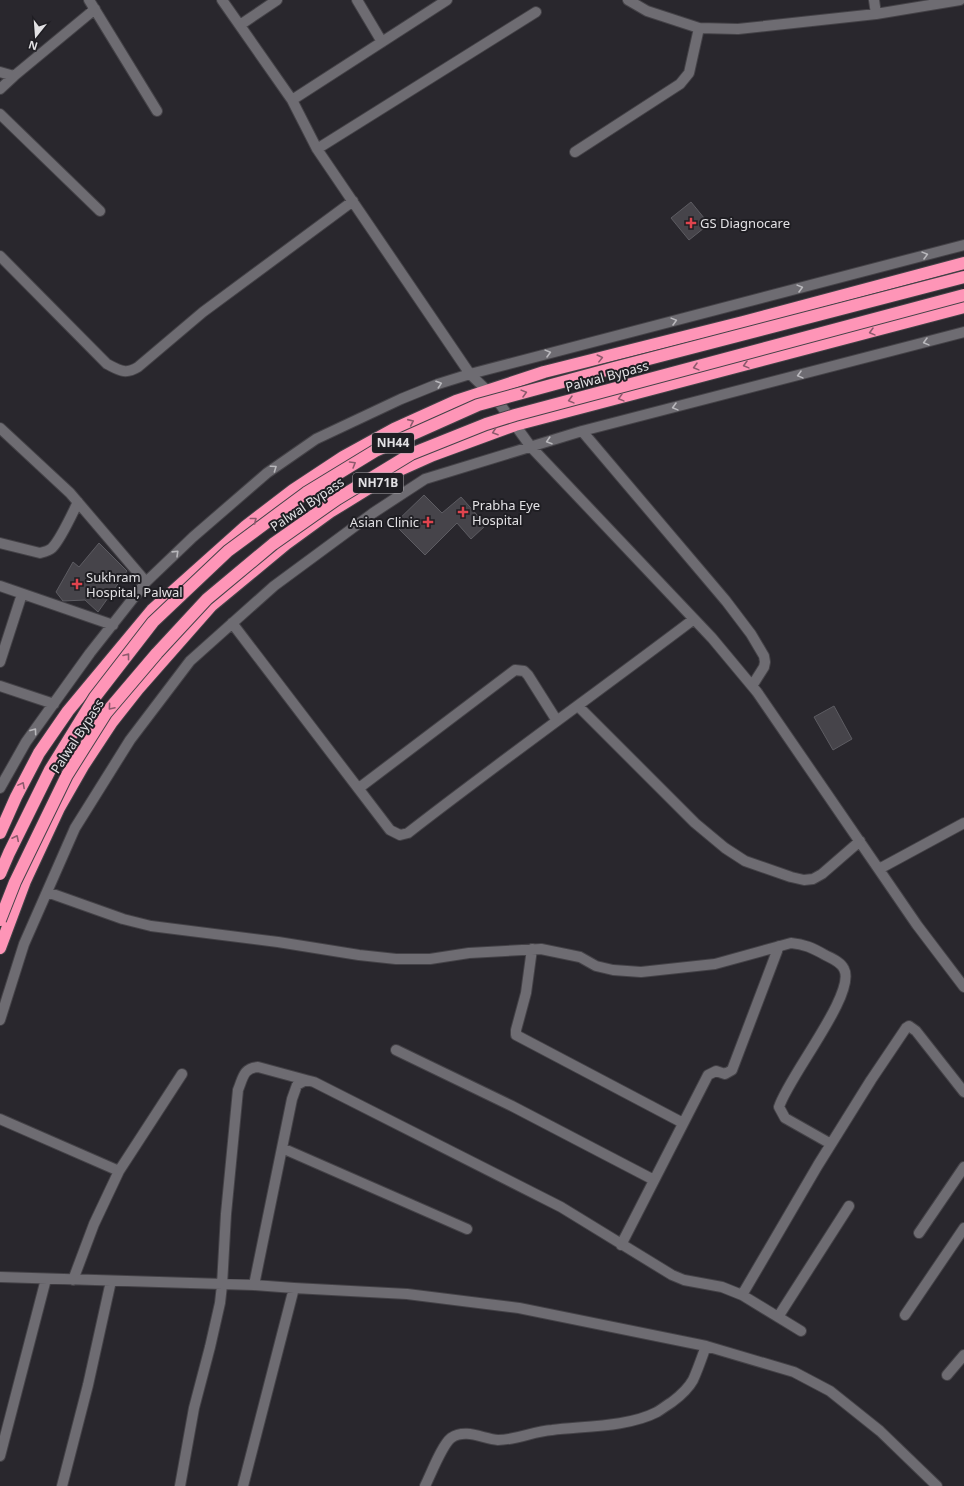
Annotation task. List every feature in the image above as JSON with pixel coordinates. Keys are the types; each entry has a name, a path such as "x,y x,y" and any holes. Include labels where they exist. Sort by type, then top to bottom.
{"highway":[{"path":"0,833 38,753 68,710 152,610 246,526 293,490 343,457 394,429 456,401 544,372 743,322 964,263"},
{"name":"Palwal Bypass","path":"0,874 8,853 50,770 95,697 153,622 228,551 306,493 375,451 478,405 964,277"},
{"name":"Palwal Bypass","path":"0,920 15,882 67,775 106,713 157,653 207,599 273,544 337,499 411,454 486,424 964,296"},
{"name":"NH71B","path":"0,948 25,881 59,808 83,766 112,722 138,689 211,606 286,544 330,512 395,472 433,455 515,425 964,307"}],"street":[{"path":"89,0 157,111"},
{"path":"222,0 292,100 317,149 354,201 470,374 497,400 531,447 694,619 752,686 917,924 964,986"},
{"path":"240,25 277,0"},
{"path":"357,0 382,42"},
{"path":"292,100 447,0"},
{"path":"628,0 647,11 699,28 738,29 876,14 960,0"},
{"path":"874,0 876,14"},
{"path":"0,89 95,9"},
{"path":"317,149 536,12"},
{"path":"574,152 680,84 685,79 690,69 699,28"},
{"path":"0,72 14,76"},
{"path":"0,114 100,210"},
{"path":"0,256 107,364 124,372 138,367 203,312 354,201"},
{"path":"2,782 26,742 146,582 193,537 267,472 316,438 401,399 438,384 470,374 964,245"},
{"path":"0,1020 24,944 75,828 130,740 190,661 274,586 373,513 425,479 582,432 964,332"},
{"path":"0,428 70,493 146,582"},
{"path":"582,432 726,601 751,634 764,656 765,662 764,667 752,686"},
{"path":"0,544 40,553 52,548 57,542 78,502"},
{"path":"0,586 113,625"},
{"path":"0,662 22,594"},
{"path":"232,623 390,830 400,835 404,835 476,780 624,673 694,619"},
{"path":"359,788 515,670 524,671 528,675 557,721"},
{"path":"0,686 54,704"},
{"path":"578,706 695,823 725,848 745,861 791,877 804,880 813,879 822,874 860,841"},
{"path":"879,869 964,823"},
{"path":"47,892 123,919 152,926 396,959 430,959 469,953 541,949 580,957 596,966 613,970 642,972 715,964 791,943 802,944 839,962 845,969 846,979 838,1005 822,1034 805,1058 789,1085 779,1107 785,1118 831,1144"},
{"path":"621,1245 708,1074 716,1071 725,1074 732,1070 779,946"},
{"path":"532,949 526,993 516,1035 683,1123"},
{"path":"742,1295 831,1144 906,1028 909,1026 916,1031 964,1092"},
{"path":"396,1050 512,1106 654,1180"},
{"path":"180,1486 194,1408 216,1321 222,1285 226,1214 238,1090 242,1078 251,1068 258,1067 314,1082 524,1187 561,1207 672,1275 684,1280 722,1287 742,1295 801,1331"},
{"path":"73,1280 94,1224 119,1171 182,1074"},
{"path":"254,1285 292,1099 297,1085 306,1080"},
{"path":"0,1119 119,1171"},
{"path":"282,1148 467,1229"},
{"path":"919,1233 964,1167"},
{"path":"778,1317 849,1206"},
{"path":"905,1315 964,1228"},
{"path":"0,1277 254,1285 407,1294 519,1308 706,1346 794,1372 830,1391 880,1431 937,1486"},
{"path":"0,1456 46,1279"},
{"path":"62,1486 88,1385 111,1281"},
{"path":"243,1486 294,1288"},
{"path":"425,1486 445,1444 451,1438 459,1434 468,1434 498,1440 548,1430 616,1423 642,1418 658,1412 679,1397 693,1380 706,1346"},
{"path":"947,1375 964,1355"}],"building":[{"path":"691,202 709,224 689,240 671,218"},
{"path":"424,495 442,513 461,497 486,525 471,539 457,523 425,555 394,524"},
{"path":"99,543 127,571 98,612 85,600 63,601 56,592 73,562 79,567"},
{"path":"834,706 852,739 833,750 814,717"}],"place":[{"name":"GS Diagnocare","path":"691,223"},
{"name":"Prabha Eye Hospital","path":"463,512"},
{"name":"Asian Clinic","path":"428,522"},
{"name":"Sukhram Hospital, Palwal","path":"77,584"}]}
